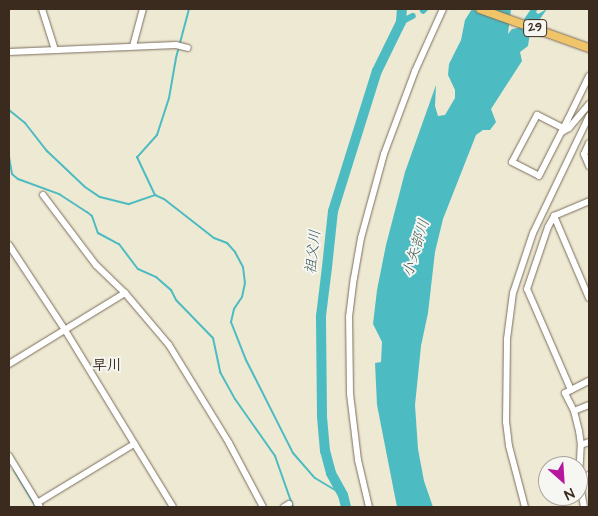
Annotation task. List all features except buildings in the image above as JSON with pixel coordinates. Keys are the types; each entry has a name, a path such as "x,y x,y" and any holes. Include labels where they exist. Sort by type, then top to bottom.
{"main road":[{"name":"29","path":"480,9 589,48"}],"street":[{"path":"42,9 55,50"},
{"path":"133,46 143,9"},
{"path":"369,507 358,460 350,394 349,316 354,278 361,238 384,154 415,71 443,9"},
{"path":"9,52 133,46 182,46"},
{"path":"589,76 562,130 539,176 512,162 537,115 562,130 569,128 589,104"},
{"path":"525,507 509,446 506,422 507,338 513,294 532,233 589,116"},
{"path":"589,143 584,154 589,166"},
{"path":"43,195 96,265 125,292 169,345 224,435 263,507"},
{"path":"571,390 527,289 548,227 554,216 589,201"},
{"path":"554,216 589,298"},
{"path":"9,245 65,330 173,507"},
{"path":"9,364 125,292"},
{"path":"581,456 582,445 574,411 565,393 589,381"},
{"path":"574,411 589,405"},
{"path":"582,445 589,442"},
{"path":"9,456 38,505 134,444"}],"water":[{"name":"小矢部川","path":"472,9 511,9 508,34 512,29 518,28 531,9 538,9 536,12 538,14 547,9 530,33 528,46 520,52 522,61 491,109 496,122 490,130 483,130 476,135 443,219 435,252 428,313 421,346 415,405 418,449 424,481 433,507 397,507 377,405 375,363 381,362 382,342 373,324 377,290 386,245 405,172 436,85 435,106 438,116 445,115 455,98 455,90 448,75 449,64 461,40 465,20"}],"waterway":[{"path":"189,9 176,58 169,98 157,135 137,157 155,195 164,199 214,238 227,243 235,252 243,267 245,283 242,297 234,309 231,322 246,360 293,453 315,478 343,495"},
{"name":"祖父川","path":"346,507 343,495 331,473 325,451 322,415 321,316 333,211 377,71 401,22 402,9"},
{"path":"401,22 413,16"},
{"path":"9,110 25,123 47,151 85,187 100,197 129,204 155,195"},
{"path":"9,157 12,174 18,179 59,194 92,216 98,233 119,244 138,269 156,277 171,290 176,300 213,338 220,372 235,399 275,456 293,507"},
{"path":"14,470 36,507"}],"district":[{"name":"早川","path":"107,366"}]}
